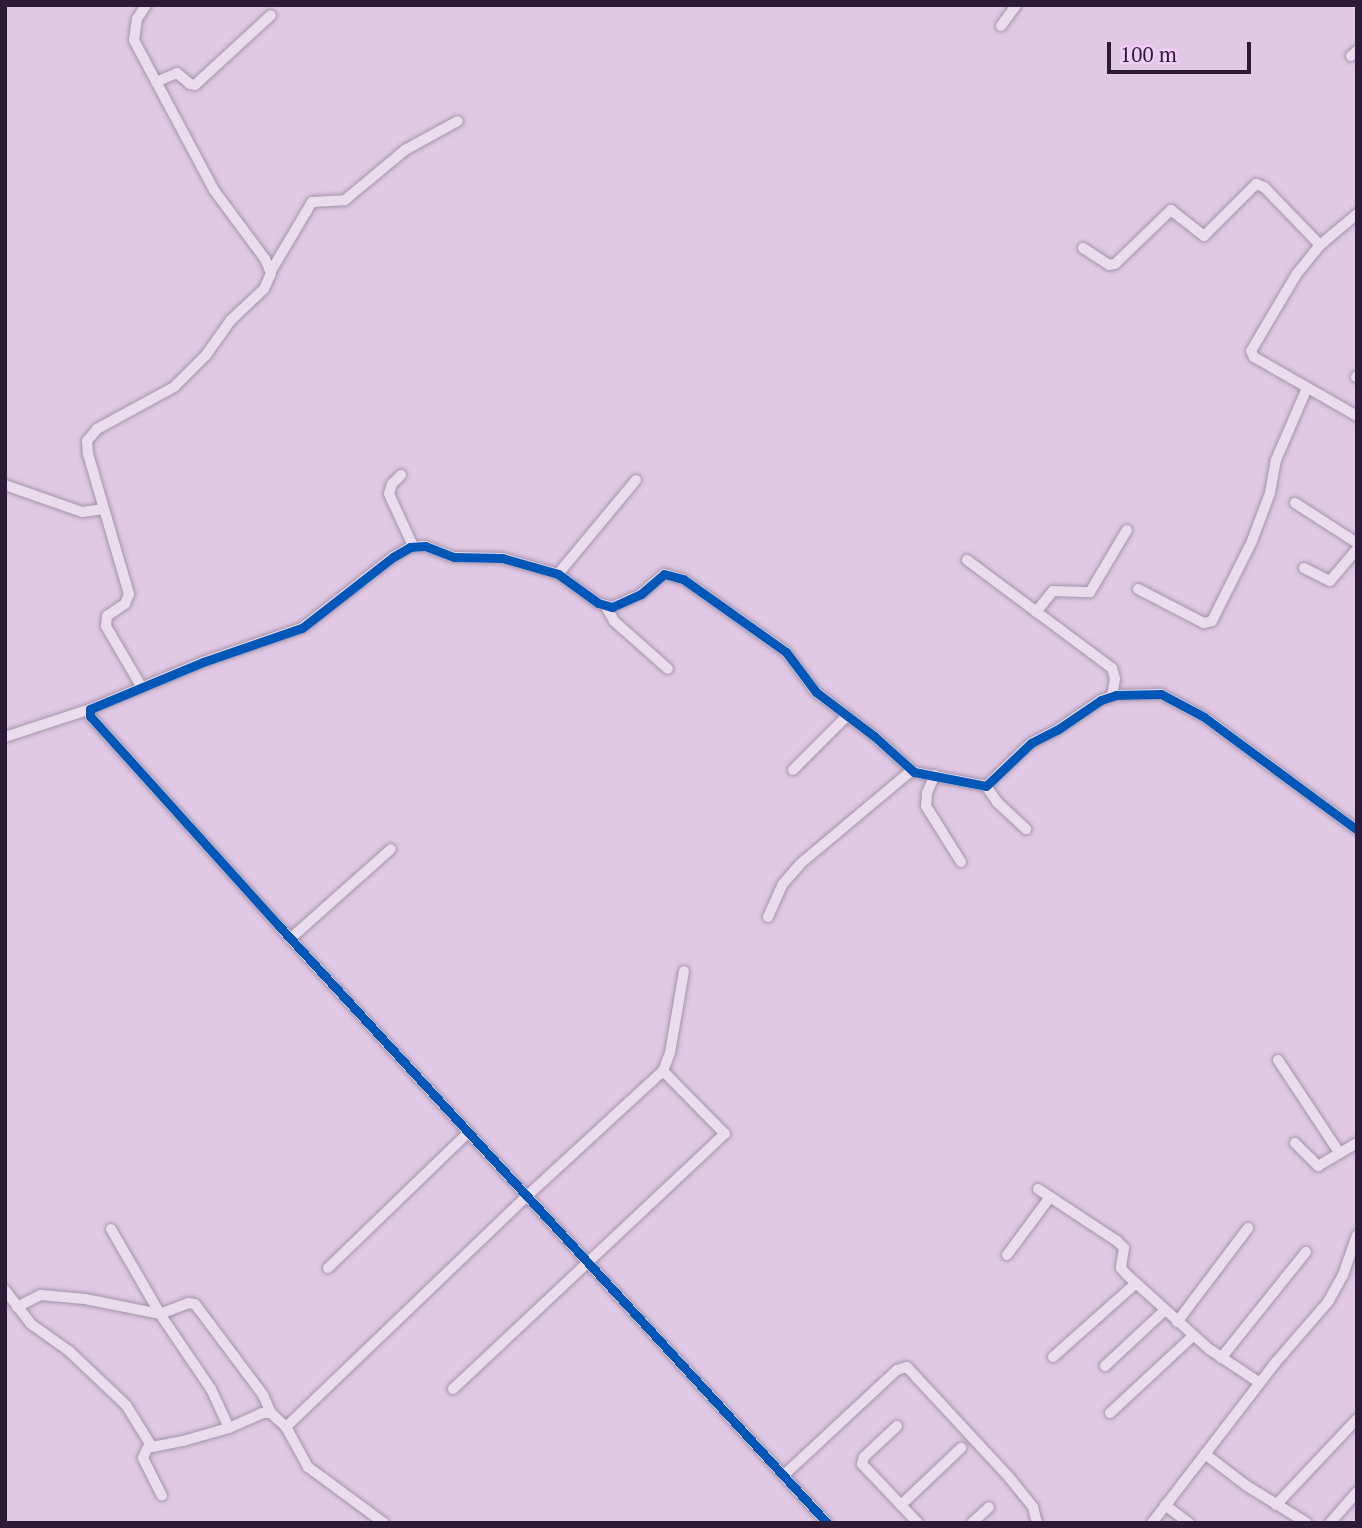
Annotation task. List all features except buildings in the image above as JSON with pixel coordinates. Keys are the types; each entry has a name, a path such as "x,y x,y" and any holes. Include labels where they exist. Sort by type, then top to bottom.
{"street":[{"path":"141,686 106,626 107,616 125,604 128,594 88,454 89,436 174,387 206,355 221,333 264,289 271,278 271,271 265,259 214,190 134,40 137,19 146,5"},
{"path":"1001,26 1016,5"},
{"path":"156,82 177,73 195,85 271,15"},
{"path":"271,271 312,202 345,200 405,150 458,121"},
{"path":"1083,248 1109,265 1115,264 1171,210 1204,236 1256,184 1264,187 1320,246"},
{"path":"1357,214 1320,246 1296,275 1251,351 1254,357 1357,416"},
{"path":"1138,589 1204,623 1212,621 1252,541 1270,493 1276,460 1307,388"},
{"path":"401,475 392,484 389,494 413,546"},
{"path":"558,574 636,480"},
{"path":"5,485 82,512 104,509"},
{"path":"1295,503 1357,543"},
{"path":"1036,612 1053,591 1074,590 1086,594 1090,592 1127,530"},
{"path":"5,737 90,709 141,686 302,628 377,569 413,546 425,546 460,558 502,558 558,574 606,607 614,621 668,669"},
{"path":"1304,568 1330,581 1357,549"},
{"path":"967,560 1112,668 1115,679 1112,696"},
{"path":"606,607 630,601 664,574 683,579 752,625 786,652 816,692 911,771 986,786 997,802 1026,829"},
{"path":"986,786 1031,743 1112,696 1161,694 1190,708 1357,830"},
{"path":"90,709 90,716 290,939 827,1523"},
{"path":"793,770 847,716"},
{"path":"768,917 782,885 800,864 911,771"},
{"path":"935,775 928,790 926,806 961,862"},
{"path":"290,939 391,849"},
{"path":"286,1427 527,1196 663,1071 670,1053 684,971"},
{"path":"1278,1060 1339,1152"},
{"path":"453,1389 725,1134 725,1131 663,1071"},
{"path":"328,1268 468,1133"},
{"path":"1295,1143 1318,1166 1357,1143"},
{"path":"1038,1189 1122,1245 1125,1253 1122,1268 1136,1283 1193,1336 1221,1358 1260,1382"},
{"path":"1007,1255 1050,1197"},
{"path":"1177,1322 1248,1228"},
{"path":"111,1229 160,1314 211,1389 229,1428"},
{"path":"1152,1523 1260,1382 1334,1293 1357,1235"},
{"path":"1221,1358 1306,1252"},
{"path":"1052,1357 1136,1283"},
{"path":"5,1290 30,1324 69,1351 126,1405 149,1445 160,1447 229,1428 261,1413 271,1413"},
{"path":"16,1307 41,1295 85,1299 160,1314 188,1304 197,1306 263,1395 271,1413 286,1427 307,1467 384,1523"},
{"path":"1105,1366 1165,1310"},
{"path":"1110,1413 1193,1336"},
{"path":"784,1475 897,1370 908,1367 1008,1476 1033,1507 1037,1523"},
{"path":"1276,1505 1357,1419"},
{"path":"897,1426 862,1461 918,1523"},
{"path":"149,1445 143,1458 162,1496"},
{"path":"901,1505 961,1448"},
{"path":"1205,1454 1276,1505 1307,1523"},
{"path":"1330,1523 1357,1492"},
{"path":"1166,1505 1189,1523"},
{"path":"972,1523 989,1507"}],"cycle path":[{"path":"827,1523 280,927 90,716 90,709 203,662 302,628 393,557 410,547 425,546 454,557 502,558 558,574 598,603 612,607 641,594 664,574 683,579 786,652 816,692 874,736 914,772 986,786 1031,743 1057,730 1101,700 1116,695 1161,694 1204,717 1357,830"}]}
